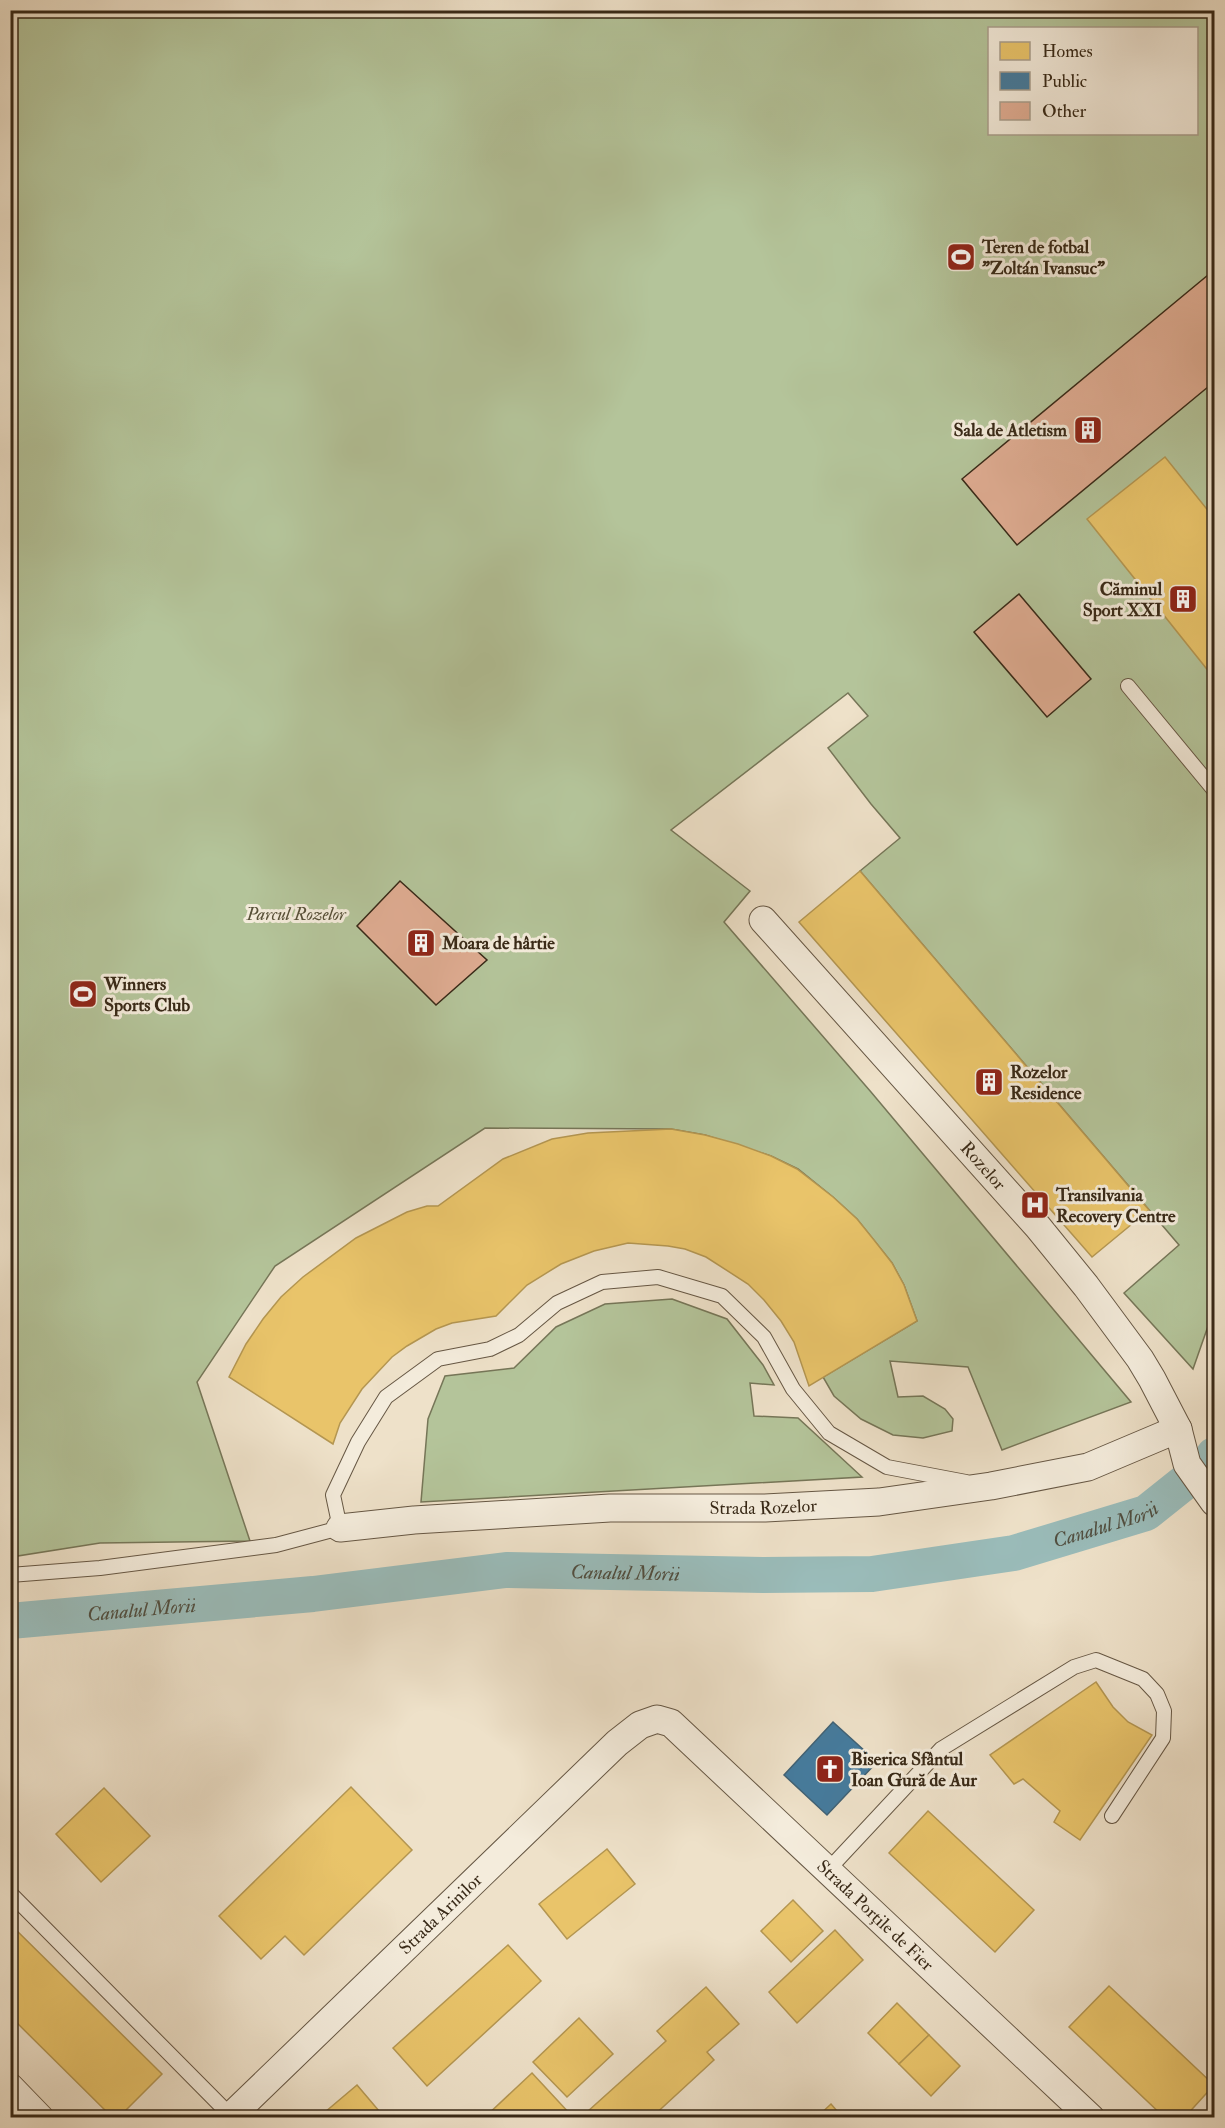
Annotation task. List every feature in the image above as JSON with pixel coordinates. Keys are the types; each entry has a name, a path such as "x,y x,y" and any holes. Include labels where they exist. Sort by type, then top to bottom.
{"street":[{"name":"Rozelor","path":"763,920 1052,1243 1086,1286 1140,1359 1178,1429 1188,1464 1215,1502"},
{"name":"Strada Rozelor","path":"340,1528 414,1520 610,1508 765,1508 879,1502 992,1486 1088,1467 1178,1429"},
{"name":"Strada Porțile de Fier","path":"657,1719 671,1723 1091,2118"},
{"name":"Strada Arinilor","path":"230,2117 617,1743 640,1725 657,1719"},
{"path":"10,2087 40,2118"}],"lane":[{"path":"1128,686 1215,790"},
{"path":"10,1575 100,1568 276,1545 340,1528 333,1495 358,1442 386,1397 438,1359 500,1344 519,1335 557,1303 602,1282 658,1278 722,1296 764,1337 793,1389 829,1433 887,1467 992,1486"},
{"path":"828,1870 941,1749 1074,1667 1096,1660 1143,1679 1157,1694 1164,1711 1163,1738 1112,1816"},
{"path":"10,1893 230,2117"}],"green space":[{"name":"Parcul Rozelor","path":"11,11 1214,11 1214,1309 1193,1369 1124,1293 1179,1245 860,871 900,838 828,748 868,716 848,693 671,830 750,891 724,922 871,1092 1131,1402 1002,1450 968,1367 890,1361 898,1397 923,1396 945,1409 953,1419 952,1431 923,1438 893,1435 861,1419 834,1396 823,1377 917,1321 904,1285 892,1263 857,1219 798,1169 771,1156 705,1135 671,1129 485,1128 275,1266 197,1382 250,1541 100,1543 11,1557"},
{"path":"672,1299 727,1319 763,1365 774,1385 750,1383 754,1416 798,1418 862,1477 421,1502 428,1419 445,1376 514,1368 556,1327 605,1304"}],"building: Homes":[{"name":"Căminul Sport XXI","path":"1165,457 1214,518 1214,678 1087,519"},
{"name":"Rozelor Residence","path":"860,871 1149,1210 1092,1257 799,922"},
{"path":"671,1129 705,1135 771,1156 797,1169 833,1197 857,1219 892,1263 904,1285 917,1321 809,1386 794,1342 781,1321 748,1284 706,1257 685,1249 628,1243 594,1251 561,1264 527,1285 496,1316 452,1323 436,1329 407,1346 392,1357 362,1389 340,1423 333,1444 229,1377 246,1344 281,1297 303,1277 356,1238 407,1212 427,1206 438,1206 503,1159 552,1139 588,1133"},
{"path":"1096,1682 1113,1707 1128,1722 1152,1735 1080,1840 1054,1822 1060,1811 1023,1779 1014,1784 990,1755"},
{"path":"351,1787 412,1850 304,1955 285,1936 261,1959 219,1916"},
{"path":"104,1788 150,1836 101,1882 56,1834"},
{"path":"928,1811 1034,1910 995,1952 889,1853"},
{"path":"607,1849 635,1884 567,1939 539,1904"},
{"path":"793,1900 823,1931 791,1962 761,1931"},
{"path":"10,1924 162,2074 118,2118 113,2118 10,2016"},
{"path":"835,1930 863,1960 797,2023 769,1992"},
{"path":"508,1945 541,1981 427,2086 393,2048"},
{"path":"1109,1986 1214,2085 1184,2118 1165,2118 1069,2027"},
{"path":"706,1987 739,2024 707,2052 714,2060 651,2118 593,2118 587,2112 666,2041 657,2031"},
{"path":"897,2003 929,2035 899,2064 868,2033"},
{"path":"579,2018 613,2054 567,2097 533,2062"},
{"path":"929,2035 960,2066 931,2096 899,2064"},
{"path":"532,2073 571,2115 568,2118 484,2118"},
{"path":"357,2085 385,2118 318,2118"},
{"path":"831,2104 843,2118 816,2118"}],"building: Public":[{"name":"Biserica Sfântul Ioan Gură de Aur","path":"833,1722 877,1762 827,1815 784,1775"}],"building: Other":[{"name":"Sala de Atletism","path":"1214,270 1214,382 1017,545 962,479"},
{"path":"1019,594 1091,679 1047,717 974,632"},
{"name":"Moara de hârtie","path":"400,881 487,960 436,1005 357,926"}],"waterway":[{"name":"Canalul Morii","path":"10,1621 313,1594 506,1570 763,1575 872,1574 1014,1553 1146,1513 1210,1462 1214,1455"}],"place":[{"name":"Teren de fotbal \"Zoltán Ivansuc\"","path":"961,257"},
{"name":"Sala de Atletism","path":"1088,430"},
{"name":"Căminul Sport XXI","path":"1183,599"},
{"name":"Moara de hârtie","path":"421,943"},
{"name":"Winners Sports Club","path":"83,994"},
{"name":"Rozelor Residence","path":"989,1082"},
{"name":"Transilvania Recovery Centre","path":"1035,1205"},
{"name":"Biserica Sfântul Ioan Gură de Aur","path":"830,1769"}]}
